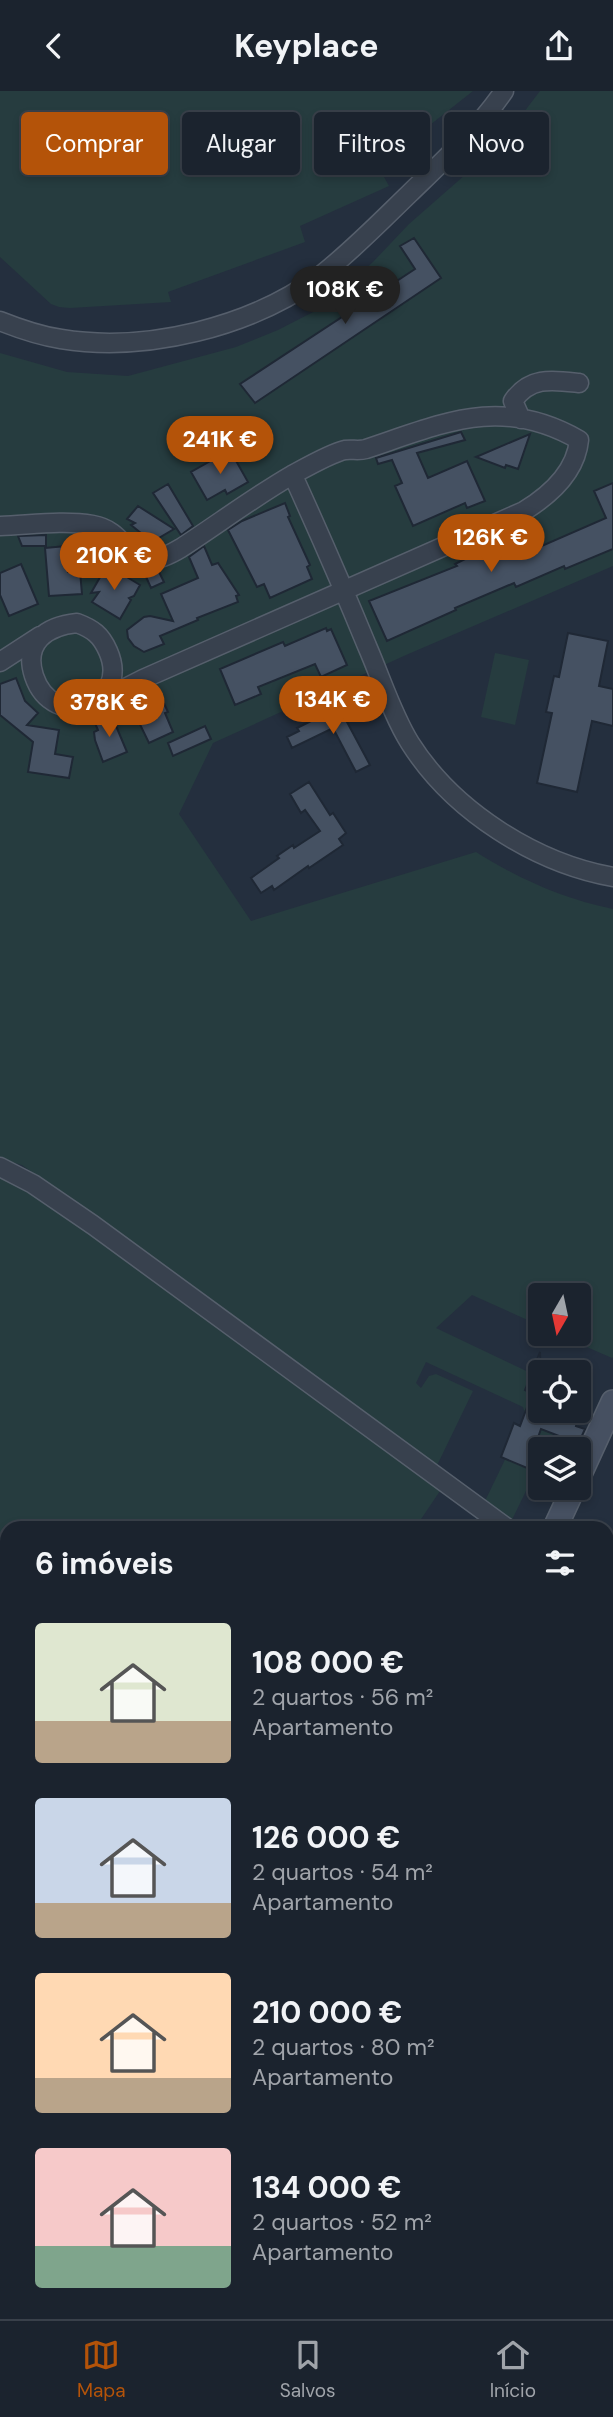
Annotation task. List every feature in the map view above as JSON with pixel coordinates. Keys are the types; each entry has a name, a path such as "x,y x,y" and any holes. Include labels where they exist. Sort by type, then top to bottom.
{"street":[{"path":"0,321 61,339 101,343 142,341 195,332 231,322 266,307 320,276 374,228 466,138 504,91"},
{"path":"521,419 513,401 523,389 545,380 579,383"},
{"path":"0,526 93,525 106,529 143,560 154,561 181,548 293,475 344,450 362,450 406,434 477,415 508,415 555,426 579,440 578,454 569,470 553,489 524,511 344,589 94,703 79,708 66,708 42,694 32,672 35,647 40,636"},
{"path":"295,480 390,700 414,749 445,785 488,823 513,840 570,867 613,877"},
{"path":"0,663 51,628 77,624 89,628 100,636 113,670 105,693 94,703"},
{"path":"111,659 142,680"},
{"path":"0,663 18,664 32,672"},
{"path":"3,1167 58,1201 497,1521"},
{"path":"591,1450 613,1402"},
{"path":"558,1521 568,1500"}],"green space":[{"path":"0,91 473,91 430,125 430,112 314,112 314,175 383,175 389,186 300,226 305,242 168,292 171,302 59,307 51,304 0,257"},
{"path":"540,91 613,91 613,566 406,655 213,743 179,814 251,921 476,852 542,887 613,909 613,1357 584,1346 592,1346 592,1283 528,1283 528,1320 472,1295 436,1328 528,1372 528,1423 559,1423 552,1437 528,1437 528,1487 511,1521 475,1521 526,1416 523,1407 426,1362 416,1383 421,1388 429,1376 436,1374 473,1391 429,1482 440,1491 420,1521 0,1521 0,1174 221,1308 22,1165 0,1159 0,353 67,372 128,376 236,347 319,309 373,262 409,224 465,175 549,175 549,112 524,112"},
{"path":"495,653 529,660 515,725 481,717"}],"building":[{"path":"414,238 441,278 255,403 240,384 415,269 400,246"},
{"path":"461,432 465,440 417,453 428,478 467,461 485,501 467,508 465,503 413,526 395,486 402,483 392,460 378,464 376,458"},
{"path":"530,434 518,469 506,465 505,468 476,457"},
{"path":"230,450 248,482 227,494 225,490 207,500 191,472"},
{"path":"613,483 613,549 516,587 514,583 387,641 369,601 457,566 455,564 465,559 463,556 482,548 485,556 530,537 535,549 606,518 594,491"},
{"path":"168,484 193,526 181,535 153,493"},
{"path":"285,503 290,516 288,517 310,565 307,567 312,579 270,598 264,584 257,587 228,530 242,521"},
{"path":"138,506 174,529 152,542 131,525 135,523 127,519"},
{"path":"46,535 46,546 22,546 18,536"},
{"path":"66,546 68,572 80,571 82,594 49,596 45,548"},
{"path":"204,546 212,565 218,563 239,595 236,596 238,602 160,636 164,644 144,652 134,646 128,638 127,630 144,617 173,621 161,594 198,578 189,557"},
{"path":"21,564 38,604 9,616 0,595 0,573"},
{"path":"107,565 140,585 134,596 129,598 131,600 120,619 92,602 99,592 91,593"},
{"path":"143,570 158,570 164,582 151,588"},
{"path":"326,628 327,631 331,629 347,665 321,677 315,664 258,687 261,694 235,705 220,669 283,642 285,646"},
{"path":"568,633 608,641 599,686 613,689 613,726 592,721 577,792 537,783 552,713 546,712 554,676 559,677"},
{"path":"16,678 25,701 38,713 27,725 59,730 55,754 73,757 69,778 28,772 33,742 0,715 0,684"},
{"path":"160,695 173,732 149,743 132,708"},
{"path":"339,707 370,765 356,772 333,728 292,748 287,737 299,731 297,728"},
{"path":"111,714 127,752 103,762 95,740 94,732 98,730 94,721"},
{"path":"205,726 211,739 173,756 168,743"},
{"path":"309,782 330,815 333,813 346,833 339,839 343,845 274,890 272,886 261,893 251,878 293,845 294,848 320,831 305,810 301,813 290,794"},
{"path":"528,1405 528,1423 577,1423 576,1426 585,1429 581,1437 562,1437 541,1429 538,1437 528,1437 527,1468 501,1457 514,1423 520,1426"}]}
